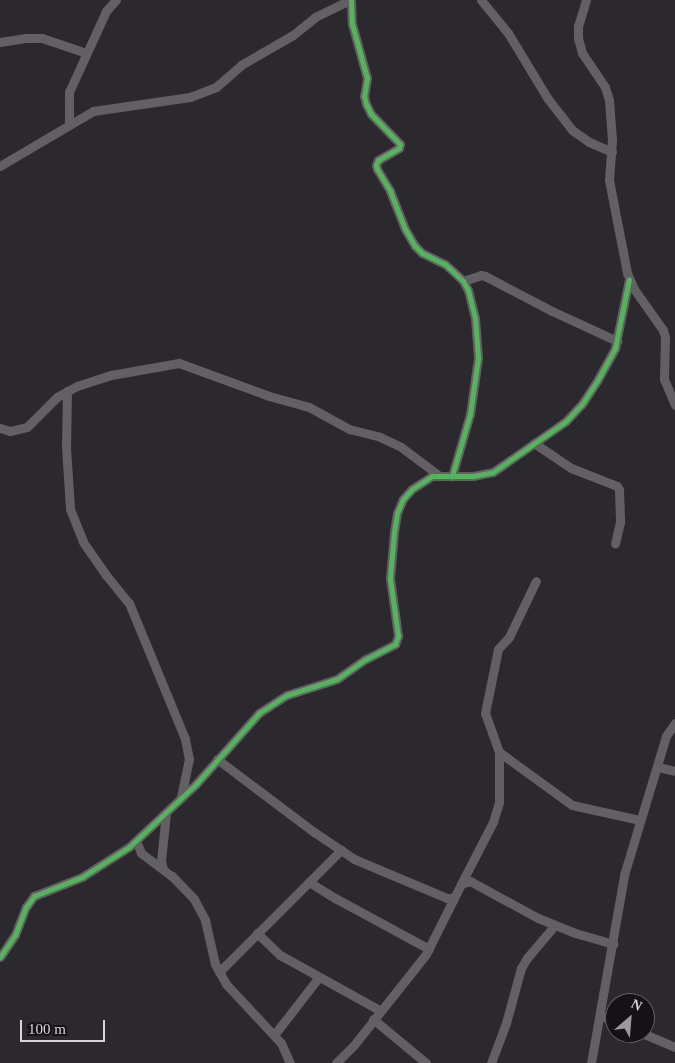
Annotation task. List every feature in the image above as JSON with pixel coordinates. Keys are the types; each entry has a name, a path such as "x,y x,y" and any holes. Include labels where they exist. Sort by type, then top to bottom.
{"street":[{"path":"68,124 69,92 106,11 116,0"},
{"path":"0,166 68,124 93,111 190,97 216,87 241,65 293,35 315,17 350,0 352,24 367,78 364,96 366,104 370,114 400,144 399,148 378,160 377,169 390,191 405,229 415,246 422,253 445,264 462,281 468,290 476,318 478,358 468,424 452,476"},
{"path":"481,0 508,33 548,99 572,130 589,142 612,152"},
{"path":"586,0 578,26 578,38 582,53 605,88 611,114 611,192 629,279 663,330 665,337 664,379 675,405"},
{"path":"0,42 25,38 42,38 86,53"},
{"path":"462,281 481,275 486,276 552,312 617,341"},
{"path":"0,428 15,431 27,427 57,397 67,391 111,375 179,363 269,396 309,407 349,429 380,437 401,447 425,467 437,474 452,476 487,474 560,427 582,404 598,381 617,341 629,279"},
{"path":"67,391 66,447 70,509 83,542 106,576 129,603 185,740 189,759 181,798"},
{"path":"534,443 570,468 617,486 619,490 620,522 615,543"},
{"path":"425,467 425,480"},
{"path":"0,957 15,935 26,907 34,896 82,876 134,846 181,798 250,720 267,707 292,693 337,678 366,659 395,644 398,636 390,578 397,513 408,493 425,480 437,474"},
{"path":"336,1063 381,1011 429,949 497,810 500,790 499,752 485,713 498,649 509,637 536,581"},
{"path":"591,1063 624,875 666,736 675,722"},
{"path":"499,752 572,805 640,820"},
{"path":"217,758 354,859 447,898 454,898"},
{"path":"658,767 675,771"},
{"path":"163,870 161,860 166,813"},
{"path":"134,846 182,885 200,909 219,972 233,993 274,1035 285,1050 290,1063"},
{"path":"219,972 341,850"},
{"path":"461,884 470,881 474,882 555,926 612,944"},
{"path":"309,882 429,949"},
{"path":"491,1063 506,1023 521,968 527,958 555,926"},
{"path":"257,933 280,955 381,1011"},
{"path":"274,1035 319,977"},
{"path":"600,1015 605,1017"},
{"path":"373,1019 426,1063"},
{"path":"367,1027 384,1028"},
{"path":"655,1039 675,1048"}],"cycle path":[{"path":"351,0 352,24 367,78 364,96 366,104 371,114 400,144 399,148 378,160 377,169 390,191 405,229 415,246 422,253 445,264 463,281 468,290 475,318 478,358 470,414 452,476"},
{"path":"0,957 15,935 26,907 34,896 82,877 129,847 196,784 259,713 287,695 337,679 366,659 395,644 398,636 390,578 397,513 403,499 412,489 432,476 473,476 493,472 566,421 582,404 615,348 629,279"}]}
